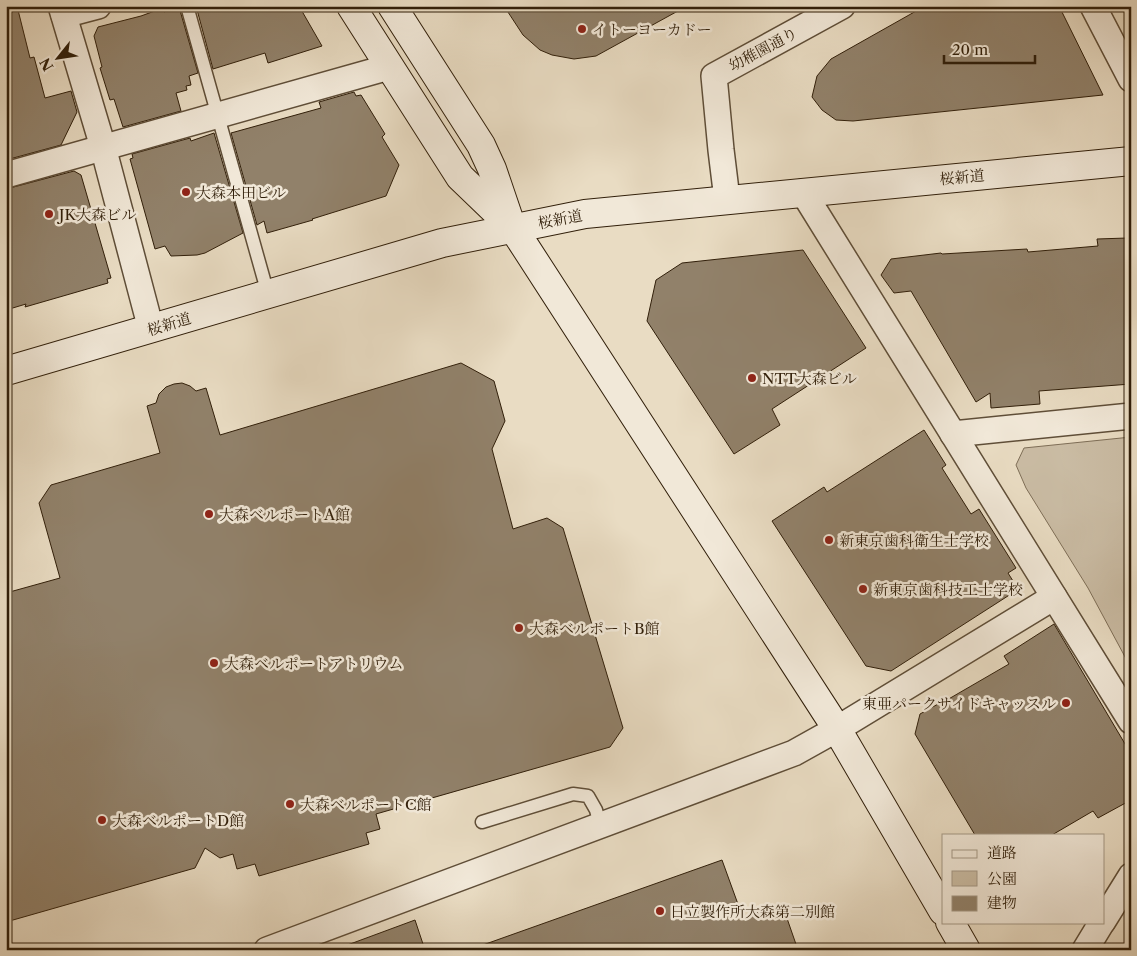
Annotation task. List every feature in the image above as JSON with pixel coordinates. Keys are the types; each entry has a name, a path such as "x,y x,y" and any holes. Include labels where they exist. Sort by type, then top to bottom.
{"street":[{"path":"98,6 63,11 103,147 151,329"},
{"path":"351,6 460,177 512,228 838,729 942,909"},
{"path":"392,6 480,145 492,169 512,228"},
{"path":"1093,6 1131,79"},
{"name":"幼稚園通り","path":"727,199 720,150 714,76 837,9"},
{"path":"6,175 389,67"},
{"name":"桜新道","path":"6,371 442,243 585,214 1131,161"},
{"path":"803,192 1131,721"},
{"path":"953,434 1131,416"},
{"path":"267,950 794,753 838,729 1054,598"},
{"path":"1104,920 1131,876"},
{"path":"951,924 966,950"},
{"path":"1085,950 1102,924"}],"lane":[{"path":"187,6 268,294"},
{"path":"482,822 573,794 588,796 596,810 600,825"}],"green space":[{"path":"1131,437 1131,668 1088,588 1026,488 1016,465 1024,448"}],"building":[{"path":"6,6 17,6 30,58 34,57 45,98 71,91 77,112 61,145 6,160"},
{"path":"196,6 299,6 322,46 268,63 265,53 213,69"},
{"name":"イトーヨーカドー","path":"504,6 687,6 596,56 574,59 552,55 540,50 523,35"},
{"path":"925,6 1059,6 1103,95 853,121 836,120 822,110 812,97 817,76 831,59"},
{"path":"179,7 198,73 189,76 191,85 186,86 187,90 176,93 181,111 123,127 114,99 110,100 100,68 102,67 94,36 98,27 141,16 163,8 164,12"},
{"path":"354,92 356,96 361,95 385,134 382,137 399,165 386,196 267,233 264,221 257,225 231,133 321,108 319,102"},
{"name":"大森本田ビル","path":"214,133 243,233 205,253 171,256 165,246 155,249 130,159 133,158 132,154 190,138 191,141"},
{"name":"JK大森ビル","path":"74,171 81,175 111,278 107,279 108,283 25,307 26,304 6,310 6,189"},
{"path":"1127,238 1131,308 1131,384 1039,391 1040,404 991,408 990,393 976,402 911,291 894,293 881,275 891,259 941,253 1027,249 1028,252 1098,246 1097,239"},
{"name":"NTT大森ビル","path":"803,250 866,348 772,409 780,425 734,454 647,321 656,280 682,263"},
{"path":"461,363 494,381 505,421 492,449 513,529 547,518 563,528 623,728 610,747 376,814 380,829 366,833 369,844 259,876 255,864 237,869 233,854 220,858 205,848 195,868 6,922 6,593 60,578 39,503 51,485 160,453 147,406 156,403 159,394 166,387 174,384 182,383 196,391 206,388 220,435"},
{"path":"924,430 946,465 942,468 971,514 979,509 1016,568 1008,573 1013,581 1006,586 1011,594 891,671 866,666 772,521 824,487 827,492"},
{"path":"1054,624 1131,754 1131,800 1098,818 1093,811 1054,834 974,834 915,734 920,714 1009,664 1004,656"},
{"name":"日立製作所大森第二別館","path":"722,860 743,918 782,904 798,950 480,950 480,946"},
{"path":"415,920 425,950 342,950 342,947"}],"place":[{"name":"イトーヨーカドー","path":"582,29"},
{"name":"大森本田ビル","path":"186,192"},
{"name":"JK大森ビル","path":"49,214"},
{"name":"NTT大森ビル","path":"752,378"},
{"name":"大森ベルポートA館","path":"209,514"},
{"name":"新東京歯科衛生士学校","path":"829,540"},
{"name":"新東京歯科技工士学校","path":"863,589"},
{"name":"大森ベルポートB館","path":"519,628"},
{"name":"大森ベルポートアトリウム","path":"214,663"},
{"name":"東亜パークサイドキャッスル","path":"1066,703"},
{"name":"大森ベルポートC館","path":"290,804"},
{"name":"大森ベルポートD館","path":"102,820"},
{"name":"日立製作所大森第二別館","path":"660,911"}]}
